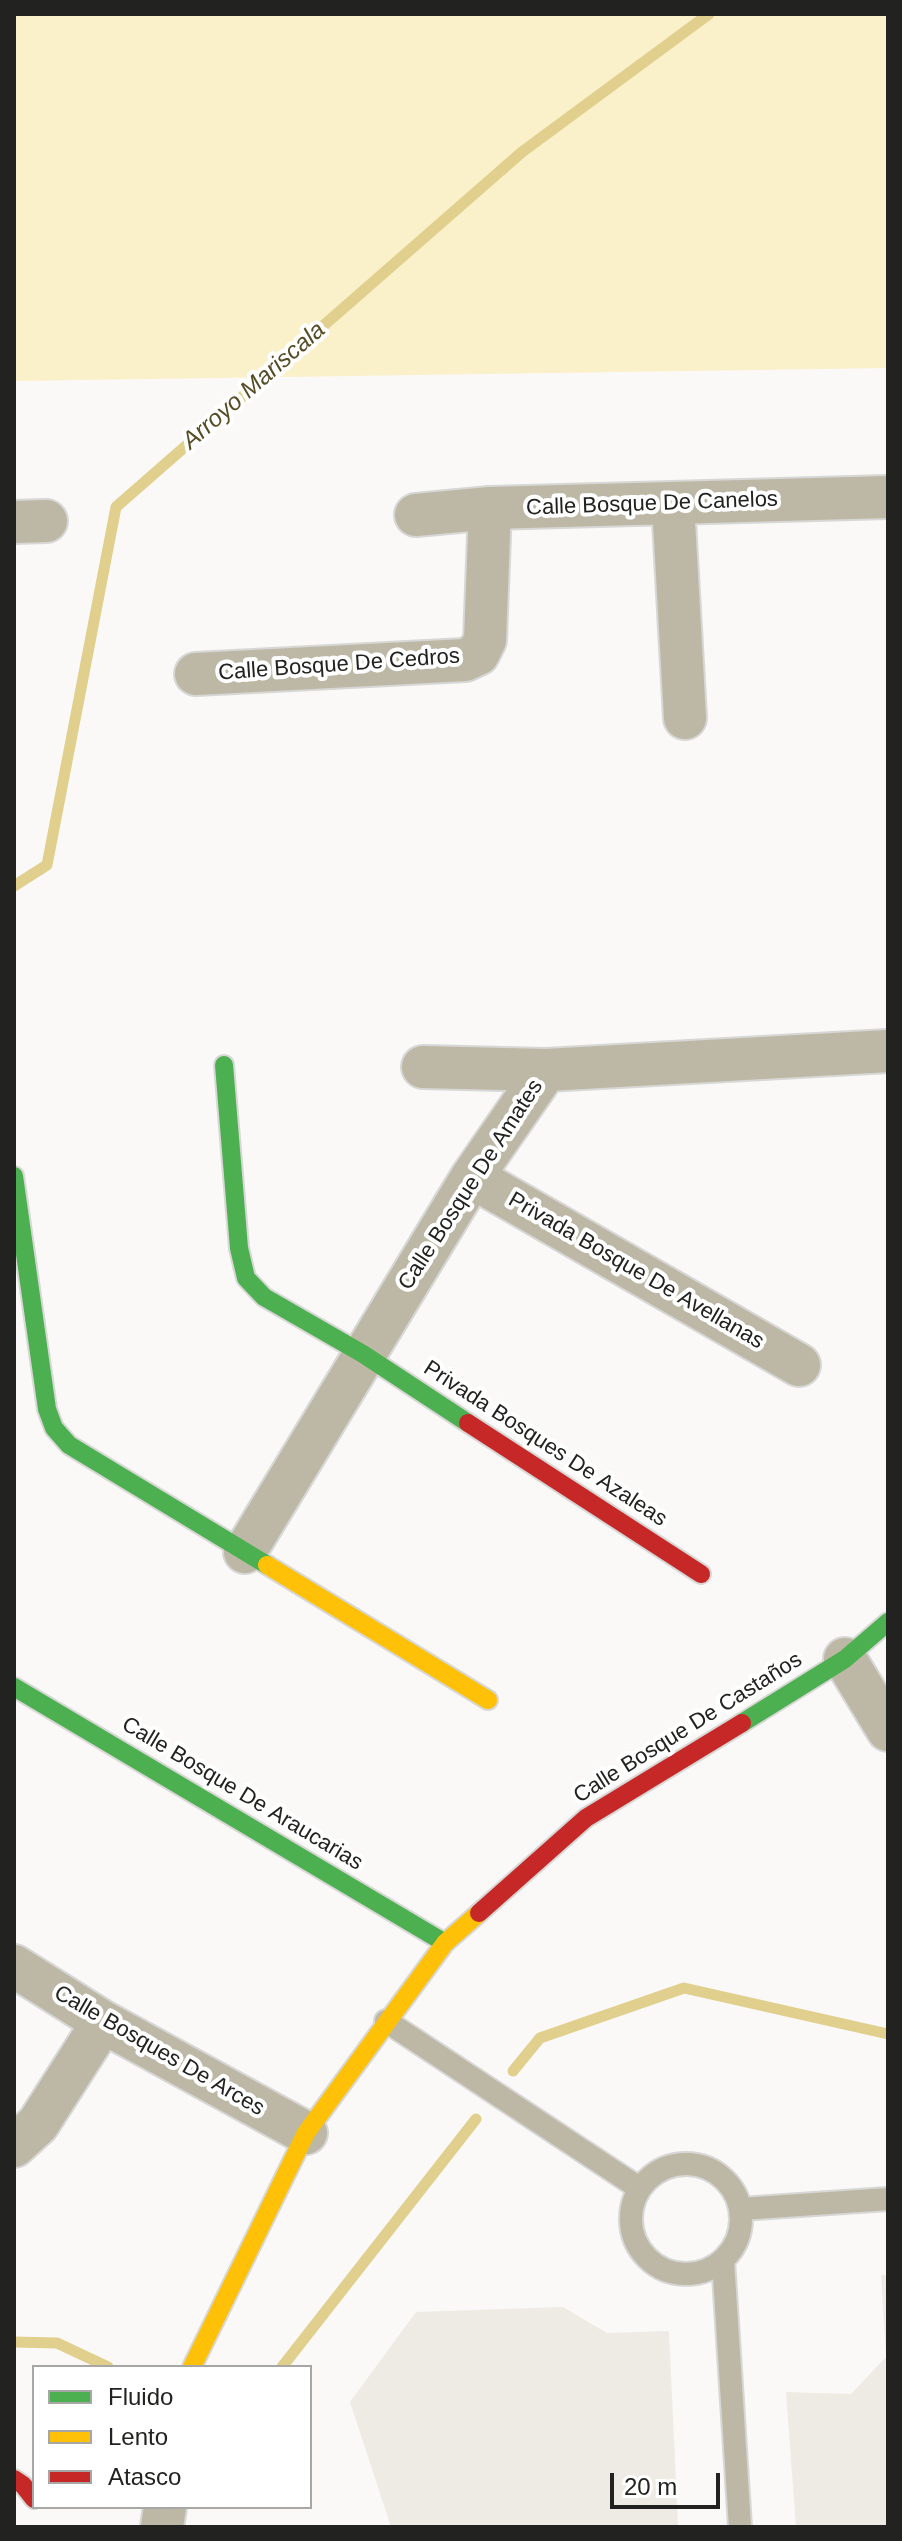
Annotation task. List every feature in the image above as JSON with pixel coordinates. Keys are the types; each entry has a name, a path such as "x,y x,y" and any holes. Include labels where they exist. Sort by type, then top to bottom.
{"street":[{"name":"Calle Bosque De Canelos","path":"416,515 490,508 888,497"},
{"path":"673,503 685,718"},
{"name":"Calle Bosque De Cedros","path":"196,674 465,660 478,654 485,640 490,508"},
{"name":"Calle Bosque De Amates","path":"245,1552 472,1177 546,1070 888,1051"},
{"name":"Privada Bosques De Azaleas","path":"224,1065 239,1248 246,1278 264,1297 363,1354 701,1574"},
{"path":"423,1067 546,1070"},
{"path":"14,1176 47,1409 54,1428 69,1445 488,1700"},
{"name":"Privada Bosque De Avellanas","path":"472,1177 799,1365"},
{"name":"Calle Bosque De Castaños","path":"193,2365 306,2133 445,1943 586,1818 845,1659 888,1622"},
{"path":"845,1659 888,1730"},
{"name":"Calle Bosque De Araucarias","path":"14,1687 445,1943"},
{"name":"Calle Bosques De Arces","path":"14,1966 103,2022 306,2133"},
{"path":"14,2146 38,2124 103,2022"}],"lane":[{"path":"386,2021 639,2188"},
{"path":"687,2163 706,2167 722,2176 734,2191 741,2209 741,2228 735,2246 709,2270 691,2275 673,2274 650,2261 634,2240 630,2222 632,2205 639,2188 652,2174 669,2165 687,2163"},
{"path":"741,2209 888,2199"},
{"path":"723,2260 740,2527"}],"shaded area":[{"path":"14,14 888,14 888,368 14,381"},
{"path":"881,2275 888,2275 888,2527 796,2527 786,2392 851,2394 886,2357"},
{"path":"563,2307 607,2333 669,2331 678,2527 391,2527 350,2402 416,2312"}],"waterway":[{"name":"Arroyo Mariscala","path":"14,886 47,865 116,507 522,152 709,14"},
{"path":"513,2071 540,2038 684,1988 888,2034"},
{"path":"284,2365 476,2119"},
{"path":"14,2342 57,2343 104,2365"}],"traffic: fast":[{"path":"224,1065 239,1248 246,1278 264,1297 363,1354 468,1423"},
{"path":"14,1176 47,1409 54,1428 69,1445 267,1565"},
{"path":"742,1723 845,1659 888,1622"},
{"path":"14,1687 445,1943"}],"traffic: slow":[{"path":"267,1565 488,1700"},
{"path":"193,2365 306,2133 445,1943 479,1913"}],"traffic: jam":[{"path":"468,1423 701,1574"},
{"path":"479,1913 586,1818 742,1723"},
{"path":"14,2479 32,2496"}]}
